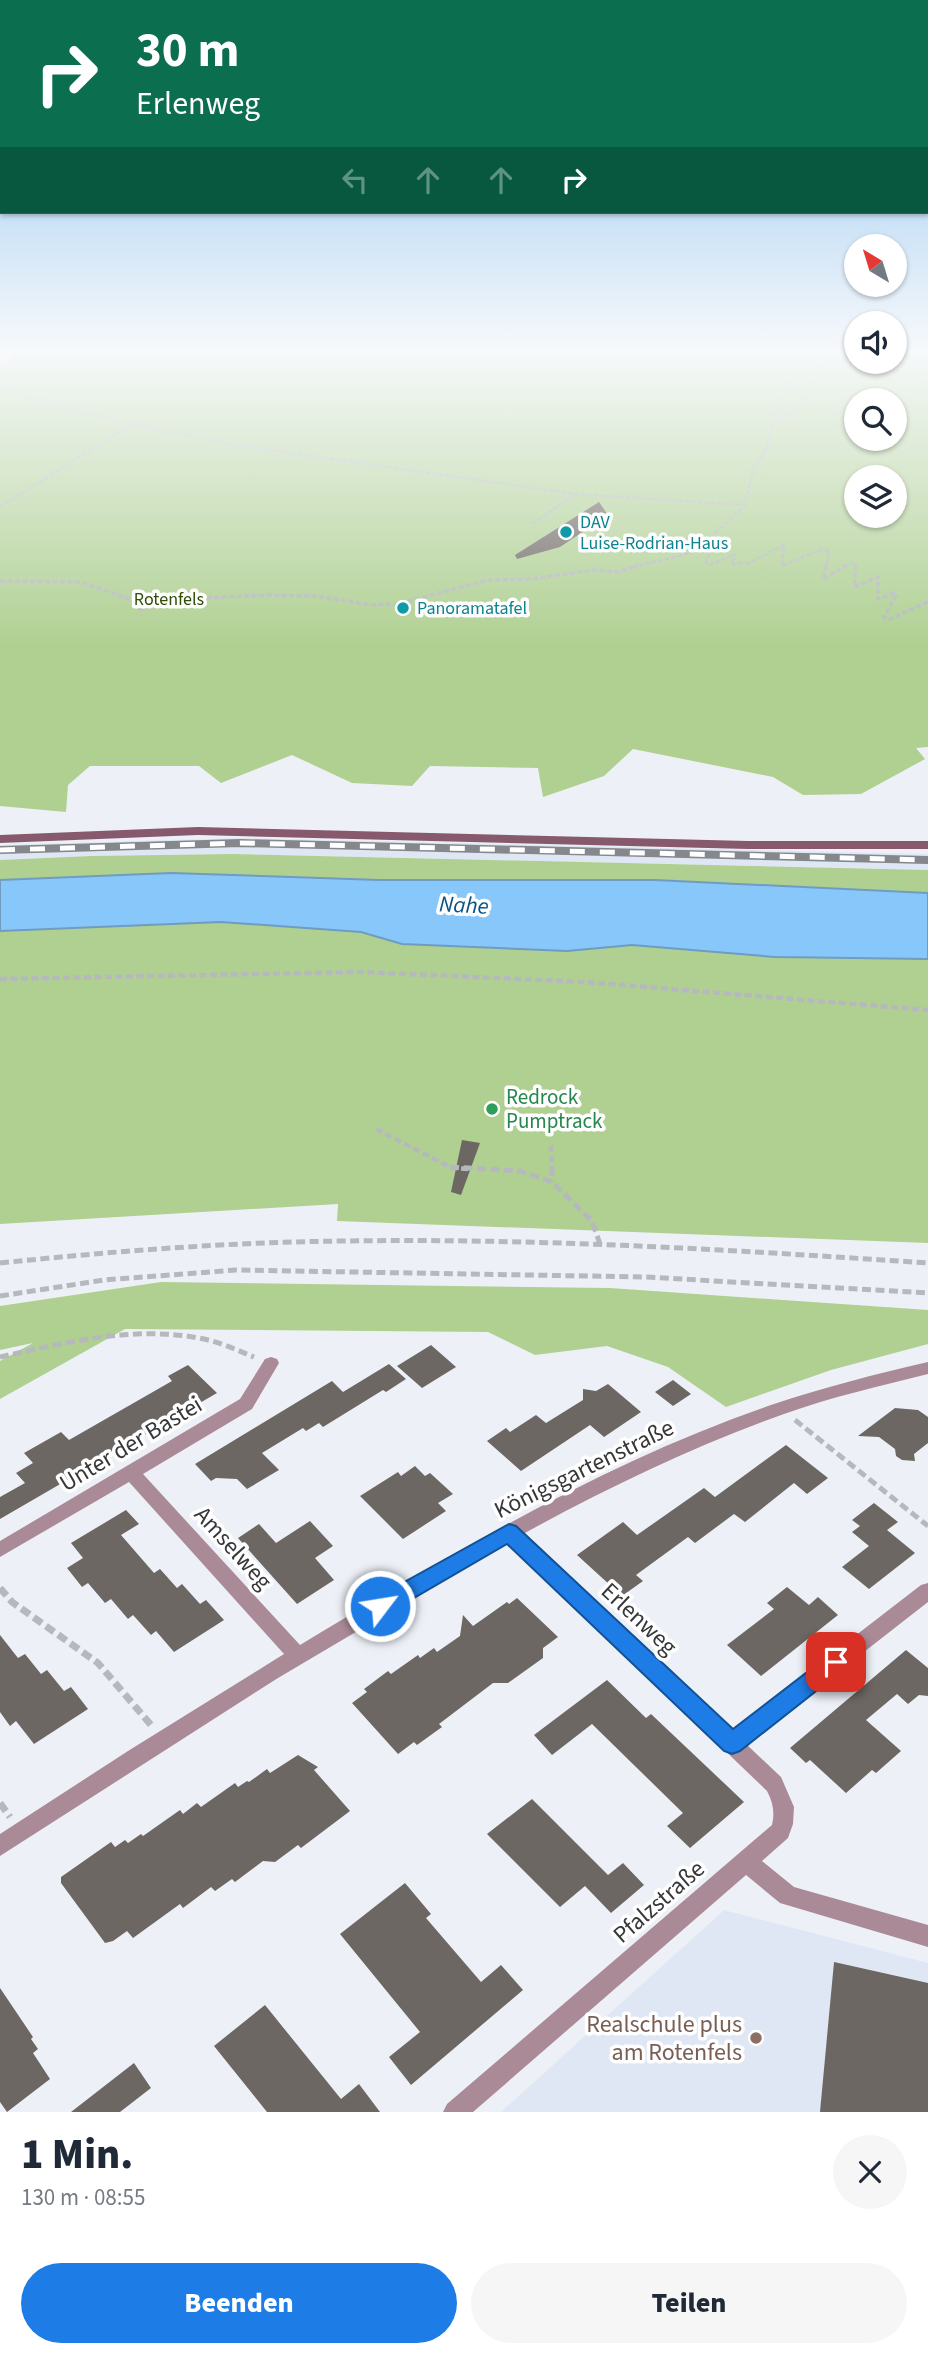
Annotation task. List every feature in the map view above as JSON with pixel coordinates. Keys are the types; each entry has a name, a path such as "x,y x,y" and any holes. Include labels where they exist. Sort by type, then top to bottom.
{"main road":[{"path":"0,839 198,831 748,845 928,845"}],"street":[{"name":"Unter der Bastei","path":"0,1550 246,1404 271,1363"},
{"name":"Königsgartenstraße","path":"0,1846 163,1739 509,1532 697,1440 779,1408 841,1388 928,1368"},
{"name":"Amselweg","path":"132,1474 298,1656"},
{"name":"Erlenweg","path":"509,1532 774,1784 783,1799 786,1815 781,1830 746,1861"},
{"path":"732,1743 928,1591"},
{"path":"746,1861 788,1896 928,1936"},
{"name":"Pfalzstraße","path":"455,2112 746,1861"}],"path":[{"path":"0,507 89,452"},
{"path":"280,452 575,494 745,505"},
{"path":"0,581 81,582 135,601 268,595 316,596 371,605 397,604 488,580 531,579 570,572 625,571 650,561 695,552 706,543 745,505 752,473 764,452"},
{"path":"532,524 575,494"},
{"path":"706,543 711,548 706,562 709,565 735,554 732,565 749,563 784,545 782,566 822,549 829,551 823,579 853,562 856,564 854,587 878,577 878,599 894,593 896,596 884,617 890,618 928,602"},
{"path":"135,601 140,609 144,609 182,598"},
{"path":"0,979 363,972 585,982 928,1010"},
{"path":"376,1129 410,1144 452,1168 520,1171 552,1182 592,1222 600,1244"},
{"path":"551,1145 552,1182"},
{"path":"0,1263 80,1253 295,1241 600,1244 928,1263"},
{"path":"0,1296 104,1280 236,1270 645,1278 928,1293"},
{"path":"0,1357 113,1336 169,1335 208,1340 271,1363"},
{"path":"779,1408 928,1526"},
{"path":"0,1588 12,1602 98,1663 163,1739"}],"shaded area":[{"path":"240,838 928,854 928,870 232,854 0,860 0,845"},
{"name":"Realschule plus am Rotenfels","path":"724,1910 928,1963 928,2112 501,2112"}],"green space":[{"name":"Rotenfels","path":"0,452 928,452 928,747 916,748 925,759 861,794 803,795 773,777 633,749 604,776 543,797 538,768 430,766 412,786 352,783 292,755 221,783 199,766 90,766 68,785 66,812 0,806"},
{"path":"232,854 928,870 928,893 655,880 379,880 171,873 0,880 0,860"},
{"path":"221,922 361,932 402,944 567,951 632,945 776,957 928,959 928,1243 337,1221 338,1204 0,1224 0,931"},
{"path":"161,1282 610,1288 928,1310 928,1344 831,1370 726,1407 668,1367 607,1346 535,1355 488,1332 125,1329 0,1399 0,1361 33,1343 0,1350 0,1306"}],"water":[{"name":"Nahe","path":"171,873 379,880 655,880 928,893 928,959 775,957 632,945 567,951 402,944 361,932 221,922 0,931 0,880"}],"building":[{"path":"599,502 608,515 560,547 517,559 515,555"},
{"path":"462,1140 480,1143 461,1195 451,1192"},
{"path":"431,1345 456,1367 422,1388 397,1366"},
{"path":"389,1364 406,1379 323,1427 319,1423 306,1431 303,1428 262,1453 279,1470 247,1489 237,1479 216,1478 211,1481 195,1464 332,1381 343,1392"},
{"path":"188,1365 217,1393 0,1519 0,1497 25,1483 16,1473 33,1463 24,1453 61,1432 69,1440 172,1381 168,1376"},
{"path":"673,1380 691,1394 673,1406 655,1392"},
{"path":"608,1384 641,1412 604,1437 590,1425 521,1471 487,1441 506,1428 510,1432 536,1415 546,1423 583,1400 583,1389 596,1391"},
{"path":"895,1408 918,1410 928,1417 928,1443 914,1454 915,1461 902,1460 896,1456 895,1449 879,1437 858,1436"},
{"path":"786,1445 828,1478 807,1494 794,1483 745,1522 734,1514 695,1543 688,1537 636,1575 643,1581 622,1596 577,1555 623,1522 637,1535 704,1488 715,1497"},
{"path":"415,1466 425,1476 430,1473 453,1494 438,1503 446,1511 403,1539 360,1496 398,1472 401,1476"},
{"path":"874,1503 898,1522 887,1530 915,1553 869,1589 842,1567 869,1546 852,1532 860,1526 852,1520"},
{"path":"126,1510 139,1524 121,1535 154,1573 160,1569 177,1588 182,1584 200,1604 206,1600 224,1620 174,1652 156,1631 151,1635 133,1615 128,1619 111,1599 105,1603 88,1583 82,1587 67,1568 83,1558 71,1543"},
{"path":"310,1521 333,1546 315,1558 334,1580 297,1604 238,1538 259,1524 276,1543"},
{"path":"787,1587 809,1605 818,1597 838,1615 761,1676 727,1645 774,1609 767,1603"},
{"path":"517,1598 558,1637 543,1648 543,1658 508,1683 493,1683 439,1724 442,1727 417,1745 414,1742 398,1754 352,1703 367,1692 364,1689 388,1671 391,1674 418,1655 420,1658 434,1648 437,1652 460,1636 463,1615 473,1626"},
{"path":"0,1635 18,1658 25,1654 41,1674 47,1670 64,1691 71,1687 88,1709 34,1744 16,1721 10,1726 0,1712"},
{"path":"906,1650 928,1668 928,1696 919,1695 908,1704 897,1694 866,1720 901,1751 876,1773 872,1770 846,1793 810,1760 806,1763 790,1748"},
{"path":"607,1680 646,1718 651,1714 744,1802 690,1848 667,1826 683,1813 592,1724 552,1755 534,1735"},
{"path":"298,1755 318,1767 314,1770 350,1811 301,1848 298,1845 275,1862 263,1861 235,1882 232,1879 215,1891 211,1887 183,1908 180,1904 133,1938 127,1931 105,1943 61,1883 61,1877 111,1842 115,1847 125,1840 128,1843 141,1834 143,1836 180,1810 183,1814 197,1803 201,1807 235,1783 238,1787 267,1769 270,1773"},
{"path":"532,1799 608,1875 623,1863 644,1885 611,1913 585,1886 560,1907 487,1834"},
{"path":"405,1883 431,1914 426,1918 481,1982 501,1965 523,1990 411,2085 389,2057 420,2032 340,1934"},
{"path":"834,1962 928,1983 928,2112 820,2112"},
{"path":"0,1988 33,2037 31,2039 38,2049 33,2053 50,2079 7,2112 0,2102"},
{"path":"265,2005 341,2099 359,2084 380,2112 267,2112 214,2046"},
{"path":"134,2063 151,2088 120,2112 71,2112"}],"railway":[{"path":"0,850 240,843 928,860"}],"place":[{"name":"DAV Luise-Rodrian-Haus","path":"566,532"},
{"name":"Panoramatafel","path":"403,608"},
{"name":"Redrock Pumptrack","path":"492,1109"},
{"name":"Realschule plus am Rotenfels","path":"756,2038"}],"route":[{"path":"380,1606 509,1532 732,1743 836,1662"}]}
